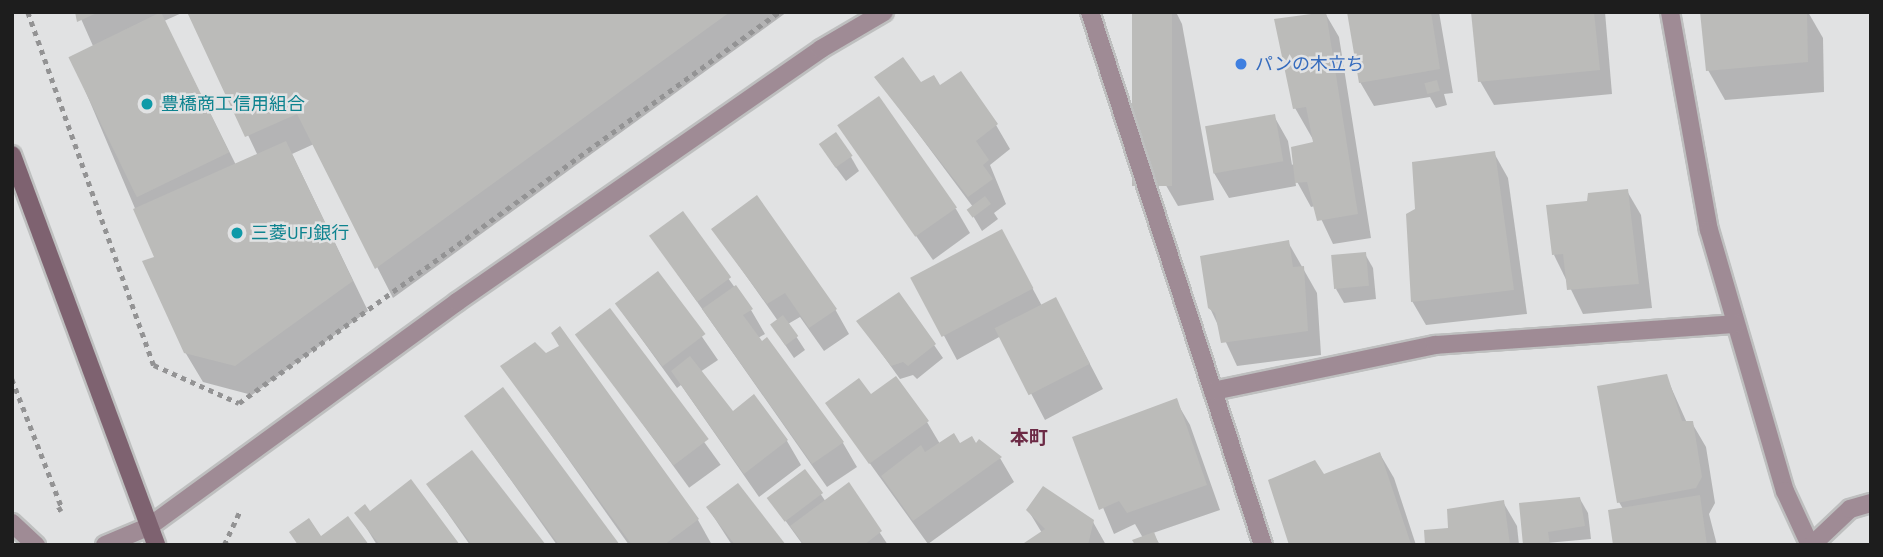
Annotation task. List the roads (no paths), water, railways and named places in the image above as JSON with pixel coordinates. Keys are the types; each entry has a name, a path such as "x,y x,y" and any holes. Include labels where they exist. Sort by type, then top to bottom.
{"street":[{"path":"104,545 149,526 468,294 821,49 884,12"},
{"path":"1090,12 1263,545"},
{"path":"1670,12 1709,230 1785,491 1811,545 1850,509 1871,503"},
{"path":"12,155 156,545"},
{"path":"1213,391 1435,345 1735,324"},
{"path":"12,523 36,545"}],"place":[{"name":"パンの木立ち","path":"1241,64"},
{"name":"豊橋商工信用組合","path":"147,104"},
{"name":"三菱UFJ銀行","path":"237,233"}],"district":[{"name":"本町","path":"1029,438"}]}
